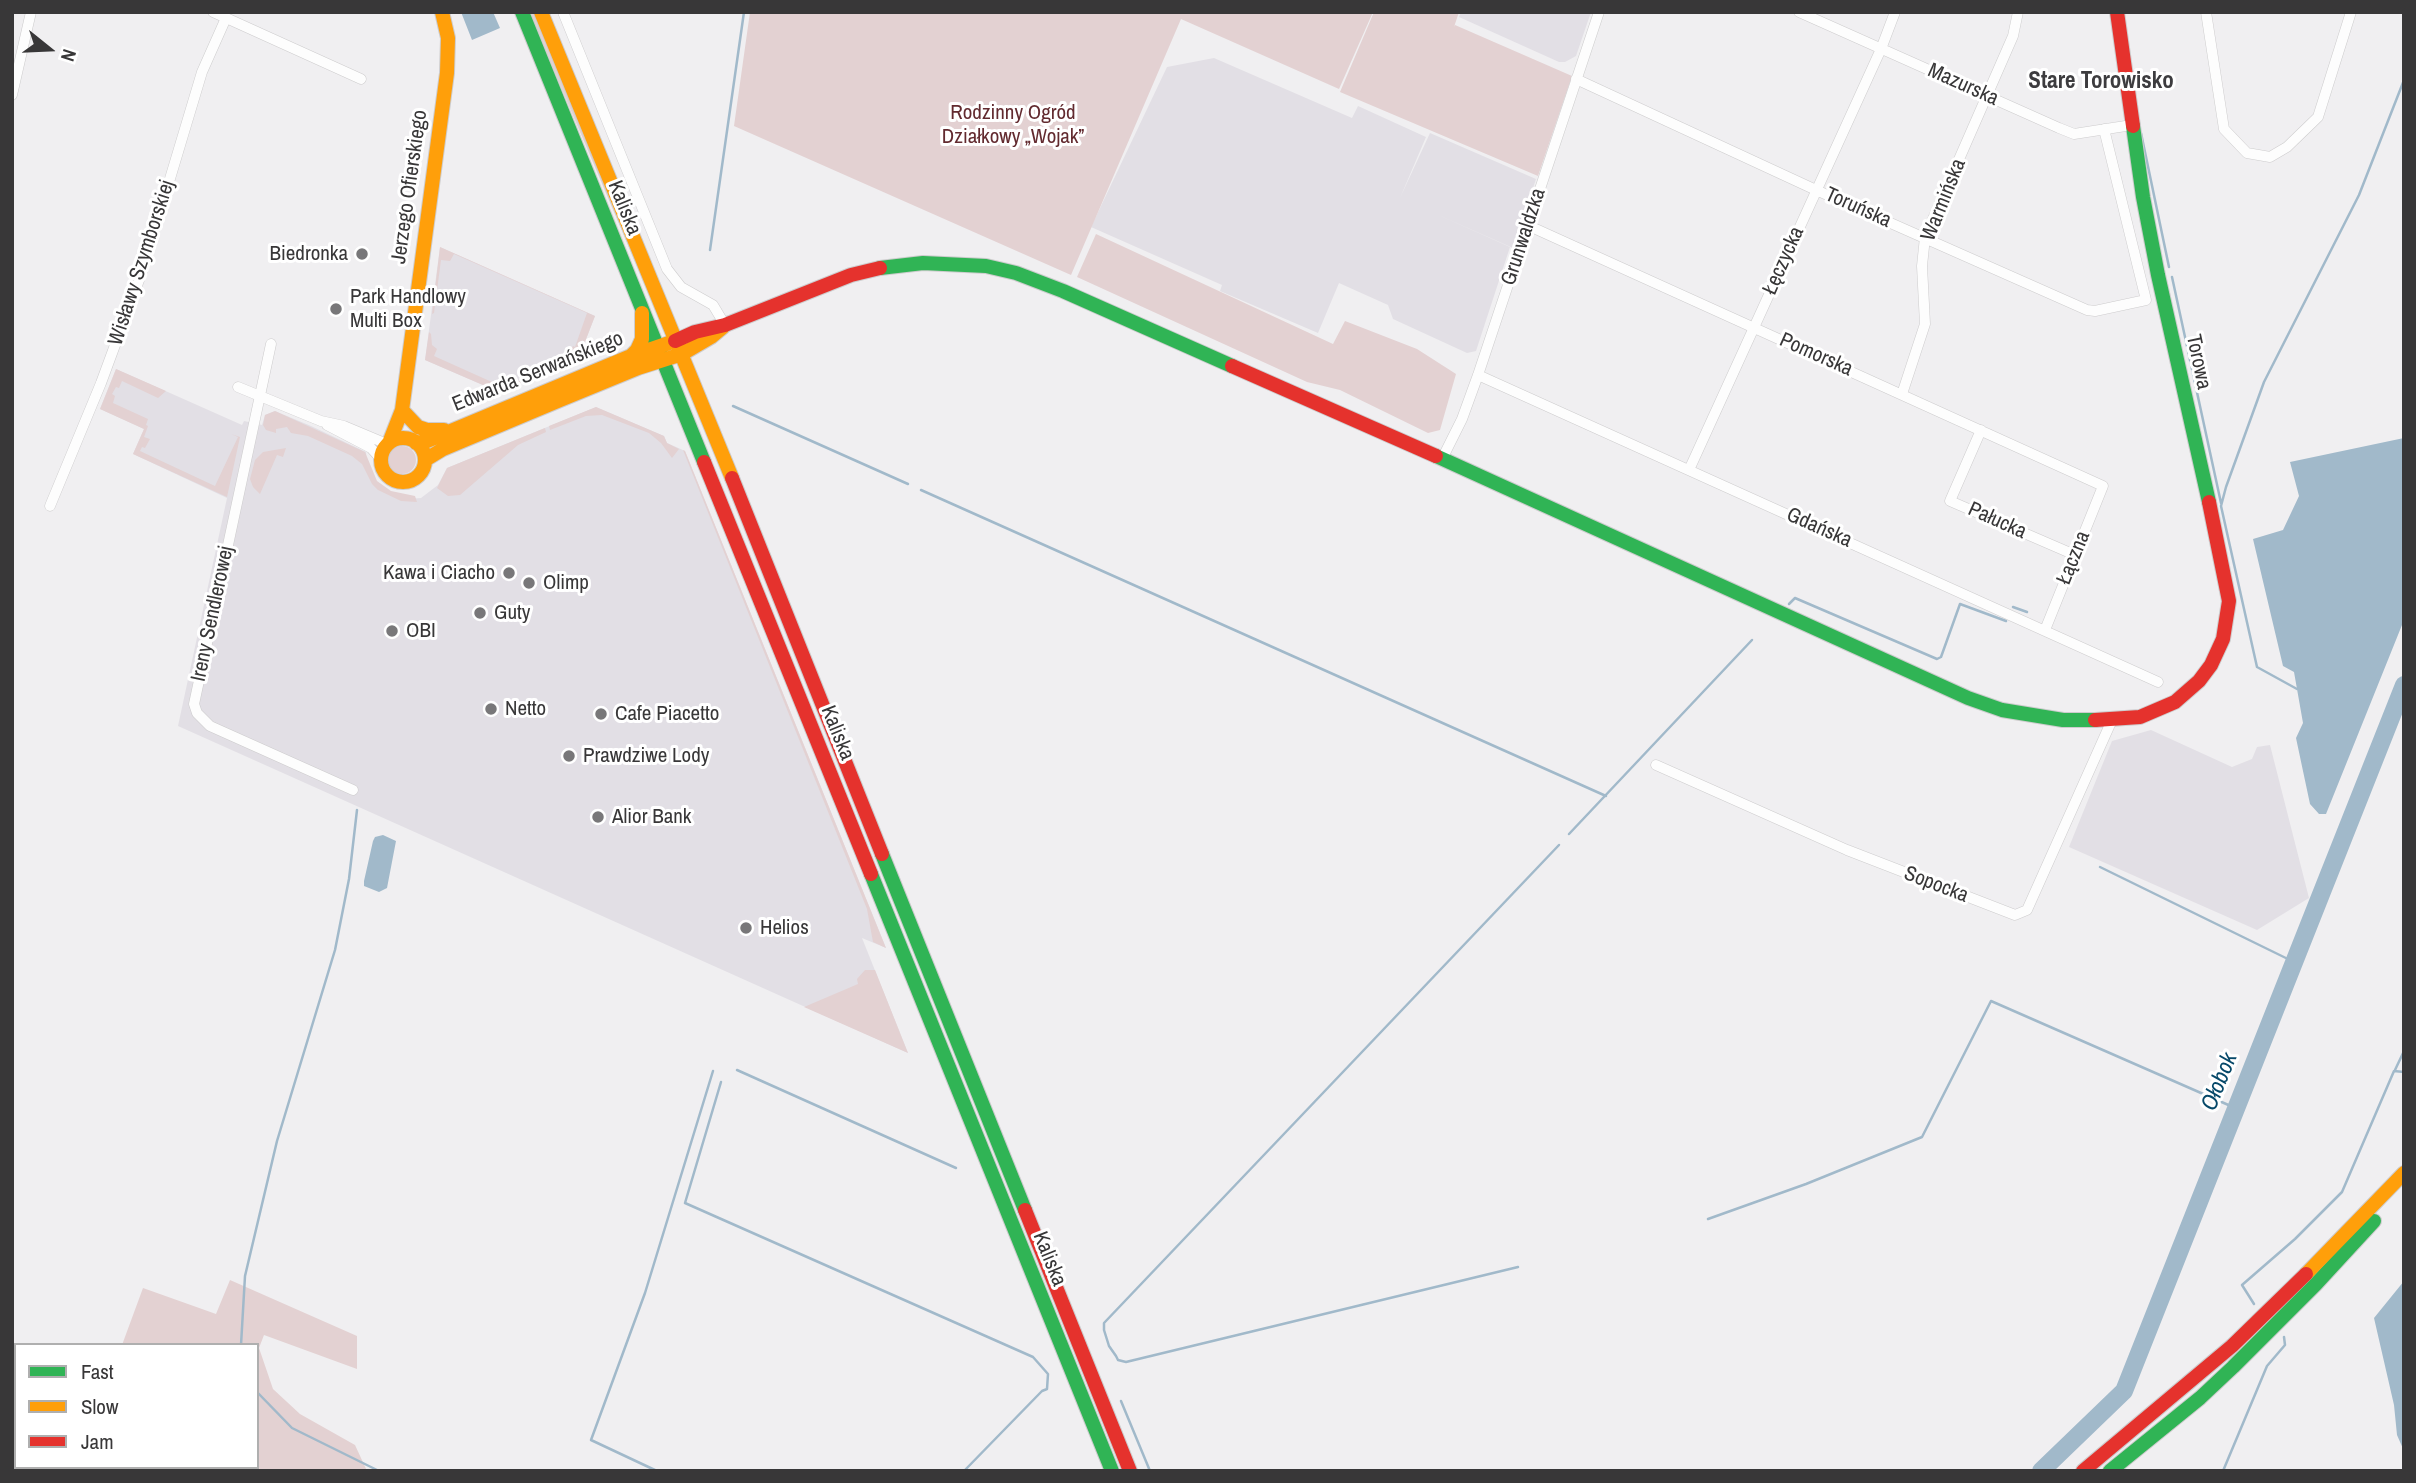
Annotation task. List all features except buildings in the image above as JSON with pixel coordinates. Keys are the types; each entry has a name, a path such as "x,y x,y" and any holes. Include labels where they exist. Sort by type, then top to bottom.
{"main road":[{"name":"Jerzego Ofierskiego","path":"402,410 447,73 447,38 442,12"},
{"name":"Kaliska","path":"522,12 1112,1471"},
{"name":"Kaliska","path":"541,12 682,354 1130,1471"},
{"name":"Torowa","path":"725,325 873,269 923,263 959,263 998,269 1063,291 1442,459 1968,698 2002,710 2063,720 2140,717 2175,702 2199,681 2217,654 2225,629 2229,601 2158,275 2132,125 2117,12"},
{"path":"631,356 642,339 642,309"},
{"name":"Edwarda Serwańskiego","path":"425,460 443,449 660,353 676,340 725,325"},
{"name":"Edwarda Serwańskiego","path":"414,441 421,443 631,356 682,354 711,337 725,325"},
{"path":"402,410 418,427 427,430 449,430"},
{"path":"402,410 406,430 424,453 425,460 419,475 411,481 401,482 388,477 382,469 380,459 402,410"},
{"path":"388,443 400,438 414,441"},
{"path":"2082,1471 2185,1387 2296,1284 2404,1173"},
{"path":"2110,1471 2200,1398 2233,1367 2316,1284 2404,1187"}],"street":[{"path":"12,95 31,12"},
{"path":"213,12 361,79"},
{"name":"Kaliska","path":"563,12 667,270 681,288 713,305 725,325"},
{"name":"Grunwaldzka","path":"1442,459 1462,419 1478,375 1599,12"},
{"name":"Mazurska","path":"1799,12 2074,134 2132,125"},
{"name":"Łęczycka","path":"1689,470 1895,12"},
{"name":"Warmińska","path":"1902,394 1925,324 1925,237 2013,36 2018,12"},
{"path":"2206,12 2224,129 2247,153 2270,157 2287,147 2318,117 2351,12"},
{"name":"Wisławy Szymborskiej","path":"50,506 101,383 142,272 202,72 226,18"},
{"name":"Toruńska","path":"1576,79 1816,190 2087,310 2111,309 2146,300 2104,129"},
{"name":"Pomorska","path":"1528,225 2103,486"},
{"name":"Ireny Sendlerowej","path":"271,344 194,704 197,713 210,726 353,790"},
{"name":"Gdańska","path":"1478,375 2158,682"},
{"path":"238,387 321,421 344,426 388,443"},
{"path":"321,421 340,434 371,448 380,459"},
{"name":"Pałucka","path":"1981,430 1950,501 2075,555"},
{"name":"Łączna","path":"2045,630 2103,486"},
{"name":"Sopocka","path":"1656,765 1847,850 2015,915 2027,910 2112,720"}],"shaded area":[{"path":"1461,12 1591,12 1576,56 1559,62 1459,17"},
{"path":"1214,58 1352,118 1358,106 1426,137 1400,198 1430,133 1536,179 1513,248 1434,213 1510,247 1476,351 1467,353 1393,319 1388,305 1339,283 1318,333 1220,291 1222,285 1091,227 1167,67"},
{"path":"440,247 595,316 578,360 499,392 425,360"},
{"path":"116,369 242,425 244,421 262,425 265,415 275,411 311,426 366,452 367,465 375,485 407,499 421,498 438,485 447,468 596,407 664,436 667,443 685,451 886,948 862,938 908,1053 178,726 227,498 133,454 144,429 100,409"},
{"path":"2151,730 2232,767 2252,759 2257,747 2270,745 2309,898 2257,930 2069,847 2112,741"}],"green space":[{"path":"529,12 535,12 667,330 665,332"},
{"name":"Rodzinny Ogród Działkowy „Wojak”","path":"750,12 1373,12 1339,89 1181,19 1071,275 734,126"},
{"path":"1374,12 1459,12 1454,27 1455,25 1572,76 1538,176 1340,92"},
{"path":"1096,234 1333,344 1345,321 1417,349 1456,374 1440,430 1428,433 1340,390 1307,382 1077,277"},
{"path":"440,247 595,316 578,360 555,369 565,363 573,346 575,347 587,313 454,254 450,261 441,260 432,314"},
{"path":"429,332 432,345 437,349 434,356 503,387 506,380 517,382 539,376 499,392 425,360"},
{"path":"116,369 166,391 158,398 122,381 112,394 115,396 113,403 148,419 144,437 150,439 140,451 215,486 238,437 231,434 240,437 227,497 133,454 144,429 100,409"},
{"path":"596,407 664,436 667,443 679,449 672,458 649,433 602,415 586,416 550,430 549,426"},
{"path":"275,411 365,452 377,481 391,491 415,496 417,502 401,501 378,490 362,464 352,456 308,436 291,433 287,427 276,429 276,433 266,430 263,425 265,415"},
{"path":"545,428 546,432 518,445 460,495 448,496 437,488 447,468"},
{"path":"402,446 412,450 416,460 412,470 402,474 392,470 388,460 392,450"},
{"path":"286,448 283,457 277,455 260,494 250,479 255,460 263,452"},
{"path":"683,450 886,948 873,942 867,909"},
{"path":"865,970 875,970 908,1053 804,1007 858,984 857,979"},
{"path":"230,1280 357,1336 357,1369 264,1335 259,1348 259,1343 123,1343 143,1288 216,1314"},
{"path":"259,1348 273,1389 300,1414 355,1445 367,1471 244,1469 259,1469"},
{"path":"48,1469 228,1469 228,1471"}],"water":[{"path":"461,12 493,12 500,28 472,40"},
{"path":"2404,438 2404,620 2326,814 2319,814 2310,804 2296,738 2303,723 2294,672 2283,666 2253,539 2283,530 2299,496 2290,462"},
{"path":"383,835 396,841 387,888 379,892 364,886 364,881 373,841 375,837"},
{"path":"2404,1281 2404,1451 2397,1435 2394,1405 2374,1318"}],"waterway":[{"path":"710,250 744,12"},
{"path":"2297,689 2257,667 2221,506 2264,382 2359,195 2404,80"},
{"path":"2141,133 2169,267"},
{"path":"2172,277 2221,503"},
{"path":"733,406 908,484"},
{"path":"921,490 1606,796"},
{"path":"1789,604 1795,598 1937,659 1941,657 1960,604 2006,621"},
{"path":"2013,607 2027,612"},
{"path":"1569,834 1752,640"},
{"name":"Ołobok","path":"2041,1471 2124,1391 2404,685"},
{"path":"241,1343 245,1276 277,1141 335,950 349,879 357,810"},
{"path":"1518,1267 1126,1362 1118,1360 1109,1346 1104,1330 1104,1323 1559,845"},
{"path":"2100,867 2294,962"},
{"path":"1708,1219 1806,1184 1922,1137 1991,1001 2233,1107"},
{"path":"2395,1070 2404,1051"},
{"path":"737,1070 956,1168"},
{"path":"657,1471 591,1440 645,1293 713,1071"},
{"path":"2254,1304 2242,1285 2295,1239 2342,1192 2394,1071 2404,1072"},
{"path":"721,1082 685,1203 1033,1357 1048,1374 1047,1389 964,1471"},
{"path":"2223,1471 2267,1366 2285,1345 2284,1337"},
{"path":"259,1394 292,1428 379,1471"},
{"path":"1121,1401 1150,1471"}],"traffic: fast":[{"path":"522,12 704,462"},
{"path":"2133,126 2158,275 2209,502"},
{"path":"880,268 923,263 986,266 1016,273 1232,366"},
{"path":"1436,456 1968,698 2002,710 2063,720 2095,720"},
{"path":"882,854 1025,1210"},
{"path":"871,874 1112,1471"},
{"path":"2110,1471 2200,1398 2233,1367 2374,1221"}],"traffic: slow":[{"path":"389,443 402,410 447,73 448,38 442,12"},
{"path":"541,12 732,478"},
{"path":"631,356 642,339 642,313"},
{"path":"425,460 443,449 560,400 638,368 682,354 723,327"},
{"path":"416,443 427,441 631,356 675,341"},
{"path":"402,410 418,427 444,430"},
{"path":"403,438 419,444 425,460 419,476 403,482 387,476 381,460 387,444 403,438"},
{"path":"2306,1274 2404,1173"}],"traffic: jam":[{"path":"2117,12 2133,126"},
{"path":"675,341 695,332 725,325 851,275 880,268"},
{"path":"1232,366 1436,456"},
{"path":"704,462 871,874"},
{"path":"732,478 882,854"},
{"path":"2095,720 2140,717 2175,702 2199,681 2211,665 2223,639 2229,601 2209,502"},
{"path":"1025,1210 1130,1471"},
{"path":"2083,1471 2232,1346 2306,1274"}],"place":[{"name":"Biedronka","path":"362,254"},
{"name":"Park Handlowy Multi Box","path":"336,309"},
{"name":"Kawa i Ciacho","path":"509,573"},
{"name":"Olimp","path":"529,583"},
{"name":"Guty","path":"480,613"},
{"name":"OBI","path":"392,631"},
{"name":"Netto","path":"491,709"},
{"name":"Cafe Piacetto","path":"601,714"},
{"name":"Prawdziwe Lody","path":"569,756"},
{"name":"Alior Bank","path":"598,817"},
{"name":"Helios","path":"746,928"}],"district":[{"name":"Stare Torowisko","path":"2101,82"}]}
